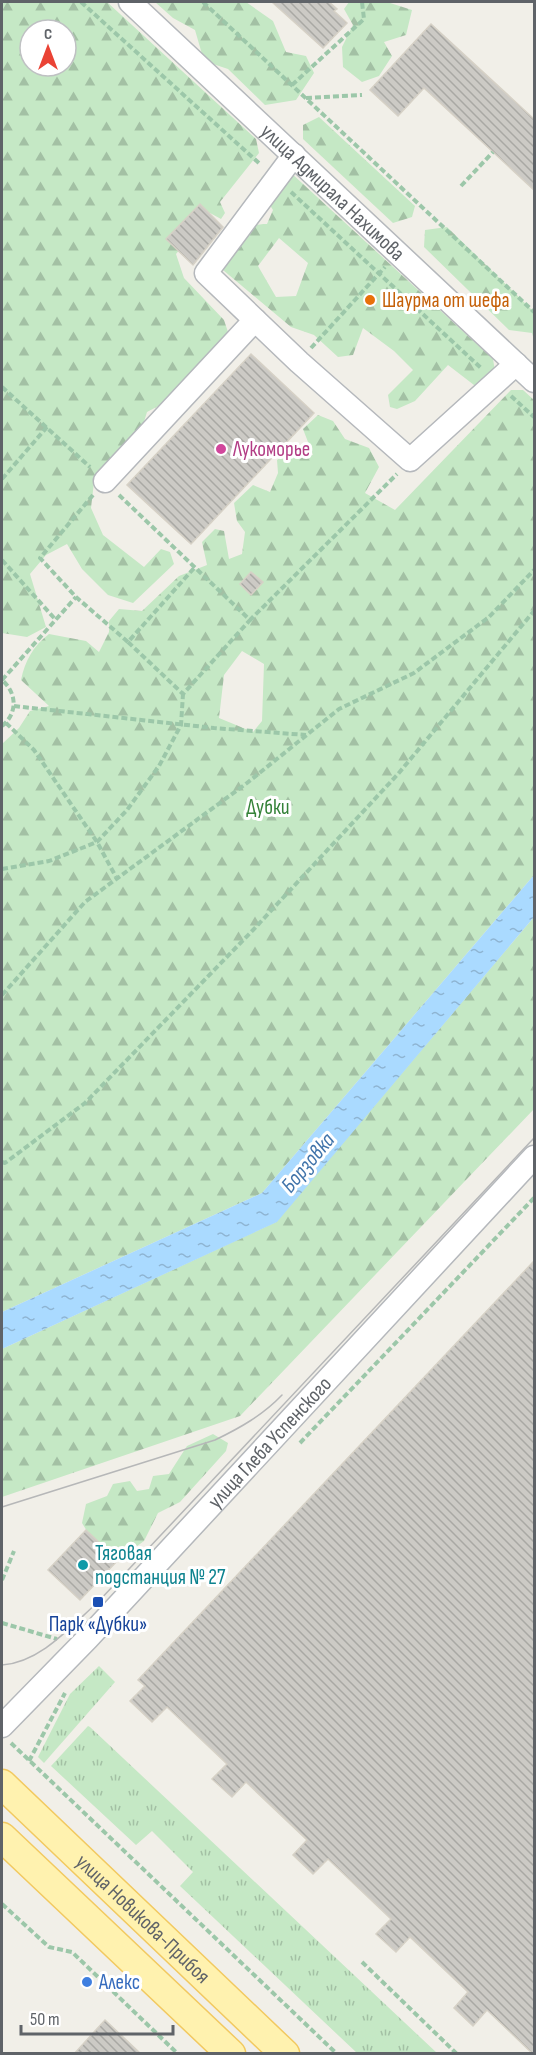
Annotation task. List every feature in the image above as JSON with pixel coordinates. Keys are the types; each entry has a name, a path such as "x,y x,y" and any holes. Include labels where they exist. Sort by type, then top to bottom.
{"main road":[{"name":"улица Новикова-Прибоя","path":"2,1784 285,2054"},
{"name":"улица Новикова-Прибоя","path":"2,1837 231,2054"}],"street":[{"name":"улица Адмирала Нахимова","path":"130,2 534,381"},
{"path":"294,155 206,273 299,362 410,460 516,364"},
{"path":"105,481 255,320"},
{"name":"улица Глеба Успенского","path":"5,1733 88,1638 534,1157"}],"path":[{"path":"81,2 534,417"},
{"path":"203,2 534,312"},
{"path":"292,85 364,19 362,2"},
{"path":"306,98 362,95"},
{"path":"461,186 494,152"},
{"path":"299,362 377,273 399,254"},
{"path":"2,387 105,481 250,620"},
{"path":"2,479 47,427"},
{"path":"2,868 49,861 97,842 126,810 159,766 181,725 183,694 250,620 410,460"},
{"path":"105,481 40,558 76,597 183,694"},
{"path":"2,560 55,620"},
{"path":"128,642 195,567"},
{"path":"2,995 85,902 116,877 238,789 339,709 414,673 489,617 534,570"},
{"path":"2,726 12,715 14,706 12,691 2,680 76,597"},
{"path":"2,1162 5,1163 86,1103 254,929 398,774 534,611"},
{"path":"14,706 181,725 308,735"},
{"path":"6,723 34,750 97,842 116,877"},
{"path":"297,1446 534,1198"},
{"path":"2,1580 14,1551"},
{"path":"2,1623 57,1639"},
{"path":"29,1761 65,1692"},
{"path":"5,1733 29,1761 338,2054"},
{"path":"2,1904 50,1947 72,1952 178,2054"},
{"path":"362,1962 457,2054"}],"green space":[{"path":"2,2 107,2 256,139 259,153 220,202 225,213 221,219 210,213 176,254 184,278 224,320 230,338 166,402 147,412 139,438 94,482 91,508 103,535 144,567 161,549 170,552 174,564 133,603 108,595 82,569 67,544 46,555 30,574 46,627 27,637 2,633"},
{"path":"155,2 246,2 273,21 286,52 306,56 314,73 296,100 265,105 228,69 204,61 195,30 173,18"},
{"path":"349,2 387,2 412,10 406,35 384,42 392,56 379,76 362,82 343,67 342,47 353,25 344,9"},
{"path":"319,117 415,206 412,217 393,223 303,139 303,125"},
{"path":"274,167 290,172 493,359 495,371 487,383 474,385 448,365 415,401 397,409 390,407 388,395 413,370 394,351 363,328 353,355 338,357 314,335 291,327 223,270 233,244 242,232 256,225 267,224 273,210 261,191 261,178","holes":["279,238 308,263 296,296 276,297 258,266"]},
{"path":"447,227 534,312 534,340 532,333 509,330 424,247 425,230"},
{"name":"Дубки","path":"511,390 523,390 534,400 534,875 262,1193 2,1312 2,744 19,728 30,711 49,706 21,680 27,660 38,644 49,634 86,641 99,652 109,632 109,621 119,609 142,611 179,576 207,565 202,542 215,529 224,531 229,559 242,554 245,532 237,521 234,503 253,485 270,492 278,473 277,460 290,450 313,455 303,429 318,415 333,421 345,439 369,448 379,467 365,493 395,510","holes":["242,651 264,664 262,721 253,732 219,718 224,675"]},
{"path":"534,917 534,1109 240,1416 2,1497 2,1349 276,1222"},
{"path":"213,1434 228,1443 226,1451 180,1502 158,1513 144,1541 121,1558 99,1551 82,1523 86,1504 107,1496 113,1484 130,1481 137,1491 149,1489 153,1476 169,1474 187,1446"},
{"path":"99,1666 115,1682 44,1763 38,1757 70,1694"},
{"path":"88,1726 437,2053 357,2053 180,1886 193,1872 152,1831 136,1845 51,1766"}],"water":[{"name":"Борзовка","path":"534,875 534,917 277,1222 2,1349 2,1312 262,1193"}],"building":[{"path":"272,2 329,2 337,9 334,11 347,23 323,48"},
{"path":"431,24 534,119 534,190 424,88 398,116 370,90"},
{"path":"200,204 223,227 193,265 166,239"},
{"name":"Лукоморье","path":"251,354 314,413 191,544 127,485"},
{"path":"251,572 263,582 251,595 240,584"},
{"path":"534,1261 533,2054 487,2010 473,2026 454,2008 468,1992 410,1937 396,1952 376,1934 391,1919 328,1859 313,1874 293,1855 307,1840 246,1782 232,1797 212,1779 227,1764 167,1707 152,1722 130,1701 145,1686 138,1680"},
{"name":"Тяговая подстанция № 27","path":"86,1530 118,1560 80,1600 48,1570"},
{"path":"105,2020 141,2054 74,2054"}],"tram line":[{"path":"2,1665 30,1657 42,1650 66,1632 98,1602 534,1138"},
{"path":"2,1507 215,1440 251,1420 282,1395"}],"place":[{"name":"Шаурма от шефа","path":"370,300"},
{"name":"Лукоморье","path":"221,449"},
{"name":"Тяговая подстанция № 27","path":"83,1565"},
{"name":"Парк «Дубки»","path":"98,1602"},
{"name":"Алекс","path":"87,1982"}]}
